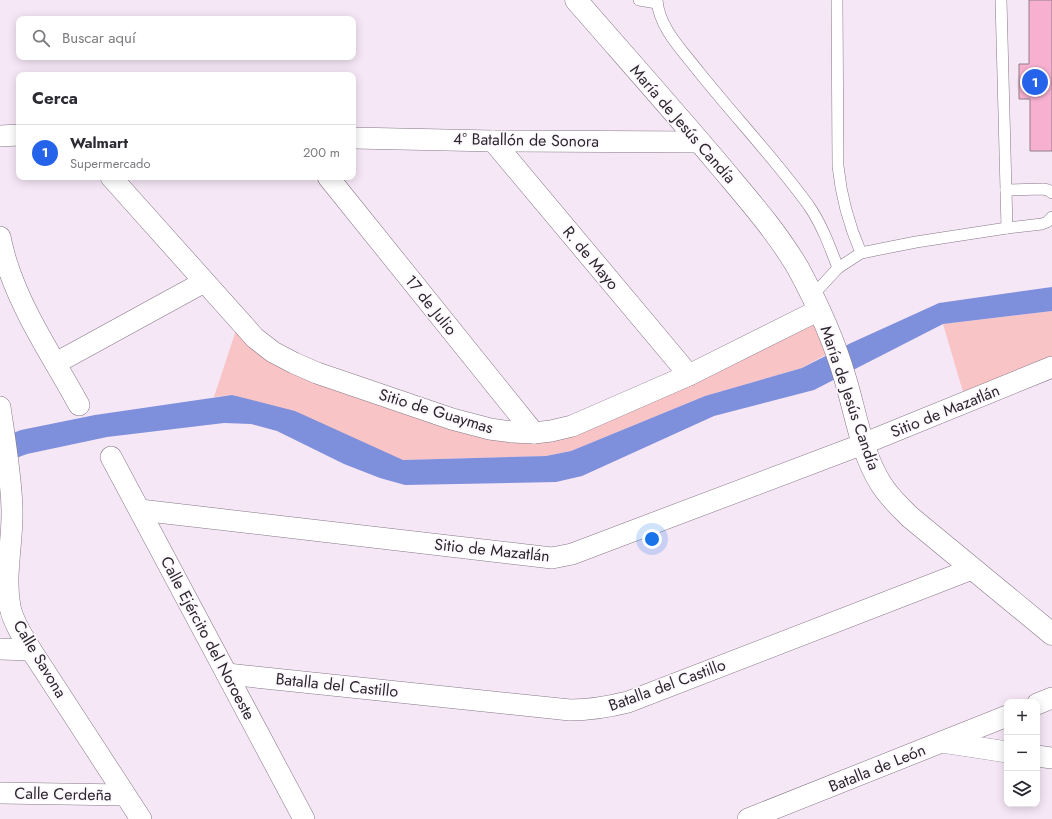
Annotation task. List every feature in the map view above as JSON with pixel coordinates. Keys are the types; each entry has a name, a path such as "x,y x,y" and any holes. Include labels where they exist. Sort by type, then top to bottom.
{"street":[{"name":"María de Jesús Candía","path":"576,0 769,225 794,263 816,303 836,349 863,444 872,467 882,485 894,501 910,517 1052,634"},
{"path":"0,136 16,135"},
{"name":"4° Batallón de Sonora","path":"356,138 699,142"},
{"name":"R. de Mayo","path":"493,140 689,375"},
{"name":"Sitio de Guaymas","path":"114,180 255,338 273,352 317,373 490,430 534,433 572,426 689,375 816,303"},
{"name":"17 de Julio","path":"330,180 534,433"},
{"path":"0,237 3,267 79,405"},
{"path":"56,364 204,282"},
{"name":"Sitio de Mazatlán","path":"140,510 552,558 572,554 1048,374"},
{"name":"Calle Savona","path":"0,407 11,485 12,512 8,582 10,607 19,629 31,650 141,819"},
{"name":"Calle Ejército del Noroeste","path":"110,457 140,510 304,819"},
{"name":"Batalla del Castillo","path":"227,674 570,710 591,710 628,702 972,569"},
{"path":"0,649 31,650"},
{"path":"1040,703 1052,698"},
{"name":"Batalla de León","path":"748,819 1004,717"},
{"path":"942,742 1004,752"},
{"path":"1040,756 1052,758"},
{"name":"Calle Cerdeña","path":"0,793 125,795"}],"lane":[{"path":"639,0 657,2 660,15 666,28 679,47 809,206 826,237 838,268"},
{"path":"837,0 838,166 840,189 847,216 861,253"},
{"path":"1001,0 1006,228"},
{"path":"1006,190 1043,189 1052,193"},
{"path":"816,303 838,268 861,253 916,242 1042,224 1047,222 1052,217"}],"shaded area":[{"path":"819,310 836,349 802,368 705,396 571,451 546,456 403,460 232,395 214,397 239,321 255,338 452,419 551,431"},
{"path":"1052,311 1052,367 966,402 943,324"}],"water":[{"path":"1052,287 1052,311 943,324 814,390 714,416 582,476 556,482 405,485 380,478 344,464 277,431 251,424 224,423 107,437 27,454 0,464 0,438 21,430 95,415 232,395 295,411 403,460 546,456 571,451 705,396 802,368 851,343 939,303"}],"building":[{"path":"1029,0 1052,0 1052,151 1030,151 1030,99 1019,99 1019,64 1029,64"}],"place":[{"name":"Walmart","path":"1035,82"}]}
